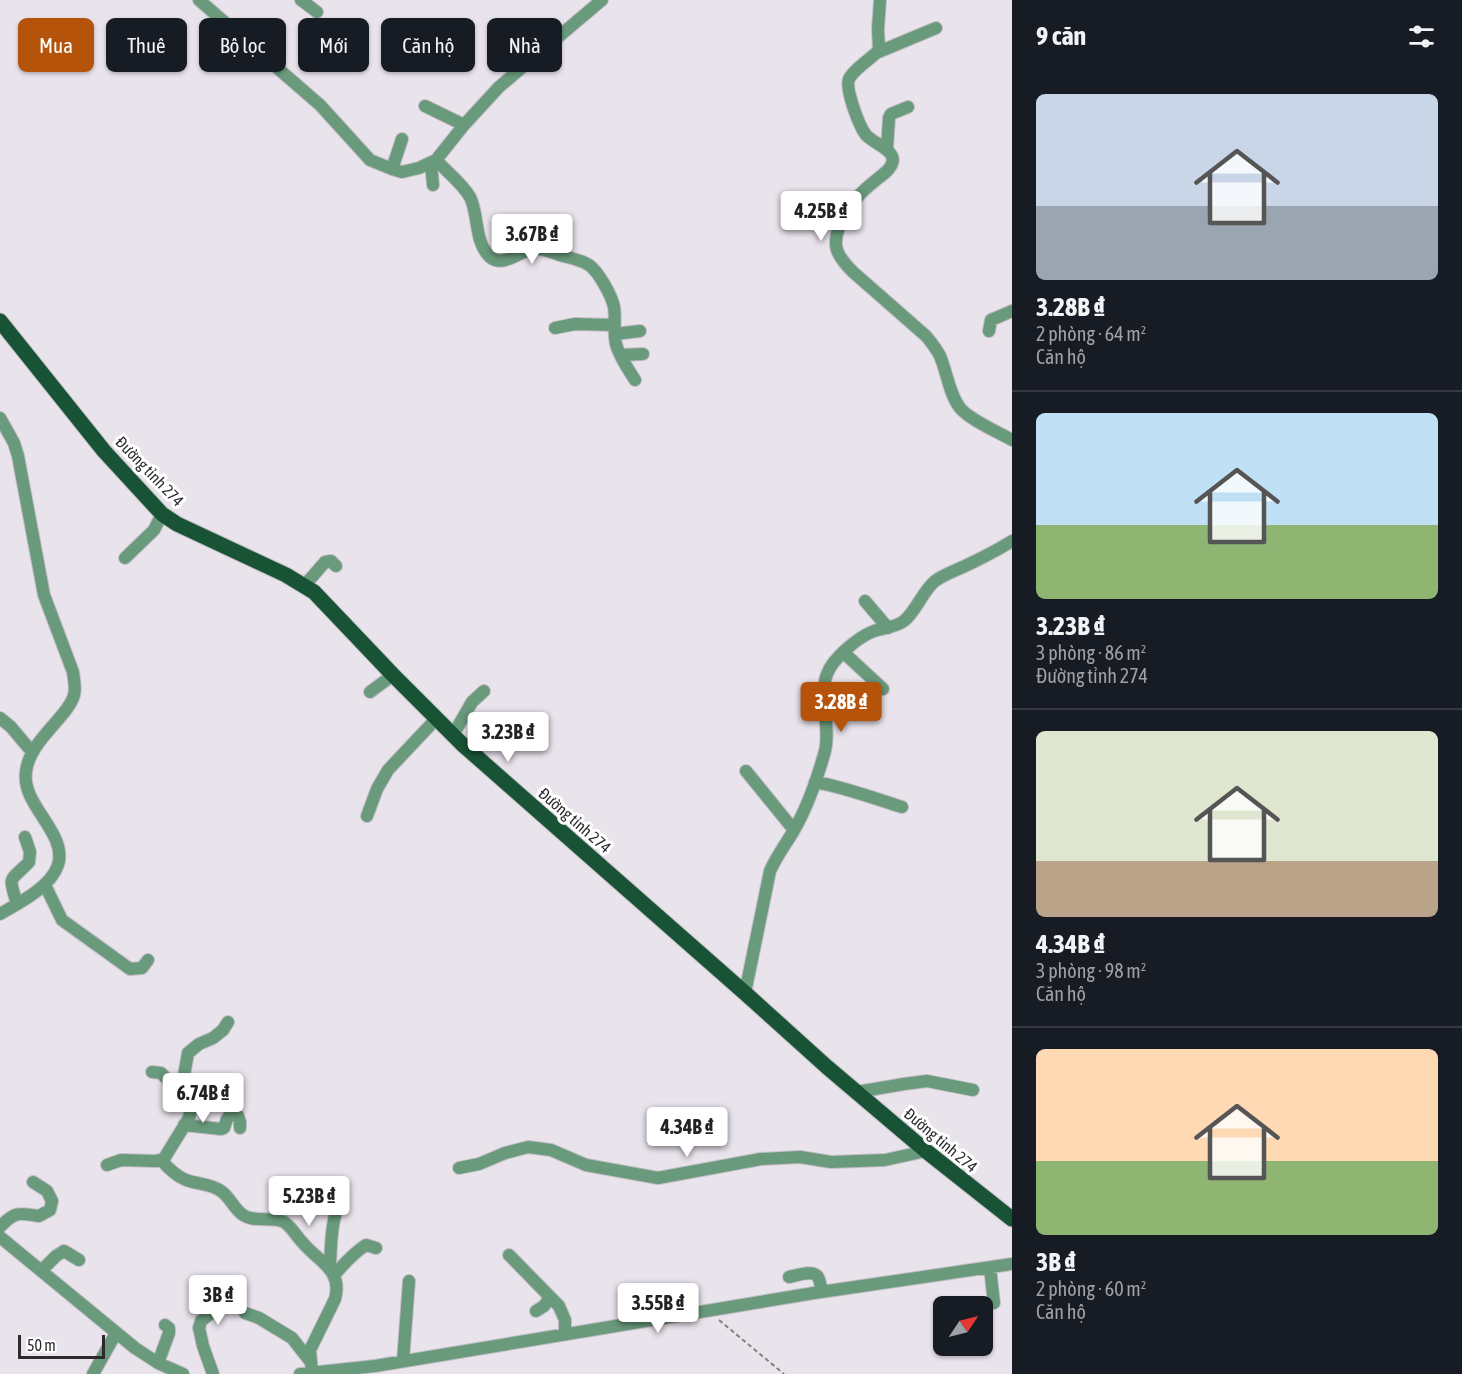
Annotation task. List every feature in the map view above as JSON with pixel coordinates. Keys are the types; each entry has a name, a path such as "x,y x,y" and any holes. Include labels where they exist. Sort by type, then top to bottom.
{"main road":[{"name":"Đường tỉnh 274","path":"0,321 104,451 162,514 177,524 286,575 314,592 453,735 856,1092 978,1194 1012,1219"}],"street":[{"path":"199,0 320,105 370,159 402,172 434,161 504,82 602,0"},
{"path":"301,0 317,12"},
{"path":"876,53 879,49 880,0"},
{"path":"936,28 876,53 850,75 848,89 863,131 869,138 887,149 893,160 892,166 855,200 839,228 836,239 837,250 853,272 926,336 934,346 961,410 1012,440"},
{"path":"425,106 464,125"},
{"path":"887,149 889,118 891,114 908,107"},
{"path":"392,169 402,139"},
{"path":"433,185 434,161"},
{"path":"434,161 469,196 474,207 480,240 490,257 497,261 506,261 524,251 536,248 591,266 614,306 617,346 635,380"},
{"path":"536,248 543,225"},
{"path":"989,331 991,320 1012,312"},
{"path":"555,328 575,324 640,331"},
{"path":"621,355 642,354"},
{"path":"0,418 14,443 18,456 44,595 73,672 75,685 74,696 68,707 32,753 26,771 26,785 32,800 53,835 58,848 59,862 54,876 45,885 0,914"},
{"path":"125,558 154,530 162,514"},
{"path":"745,993 770,871 794,830 815,782 825,750 824,688 827,674 833,663 843,652 866,635 902,622 937,579 1012,541"},
{"path":"304,586 325,562 331,561 336,566"},
{"path":"865,601 888,628"},
{"path":"843,652 883,689"},
{"path":"370,692 393,675"},
{"path":"453,735 472,702 484,691"},
{"path":"0,718 11,727 32,753"},
{"path":"367,816 377,789 388,770 436,719"},
{"path":"746,771 794,830"},
{"path":"815,782 840,786 902,807"},
{"path":"17,904 10,883 13,876 29,862 30,852 25,837"},
{"path":"45,885 62,920 130,969 142,968 148,960"},
{"path":"190,1104 183,1081 188,1053 199,1044 213,1038 223,1030 228,1022"},
{"path":"152,1072 161,1073 173,1091 190,1104"},
{"path":"108,1164 121,1160 155,1161 165,1157 189,1118 190,1104 197,1080"},
{"path":"856,1092 927,1081 973,1090"},
{"path":"184,1125 221,1130 230,1115 234,1115 238,1116 240,1128"},
{"path":"459,1168 479,1164 528,1147 551,1150 586,1165 658,1178 761,1159 800,1157 831,1162 885,1160 926,1151"},
{"path":"160,1160 180,1178 221,1191 244,1216 285,1223 332,1272 337,1283 335,1299 310,1350 307,1369"},
{"path":"0,1227 11,1216 20,1214 39,1216 50,1210 52,1201 47,1191 33,1182"},
{"path":"332,1272 331,1239 335,1211 342,1195"},
{"path":"0,1237 135,1348 158,1363 183,1374"},
{"path":"332,1272 366,1245 376,1248"},
{"path":"41,1271 64,1251 79,1260"},
{"path":"509,1255 559,1306 564,1320 565,1334"},
{"path":"307,1369 376,1370 403,1361 822,1292 1012,1264"},
{"path":"990,1268 994,1303"},
{"path":"789,1277 815,1274 822,1292"},
{"path":"403,1361 409,1281"},
{"path":"213,1374 198,1328 201,1321 232,1296 237,1287"},
{"path":"536,1311 550,1297"},
{"path":"244,1313 259,1318 292,1338 307,1369"},
{"path":"158,1363 170,1333 165,1324"},
{"path":"93,1374 116,1333"}],"path":[{"path":"708,1311 784,1374"}]}
